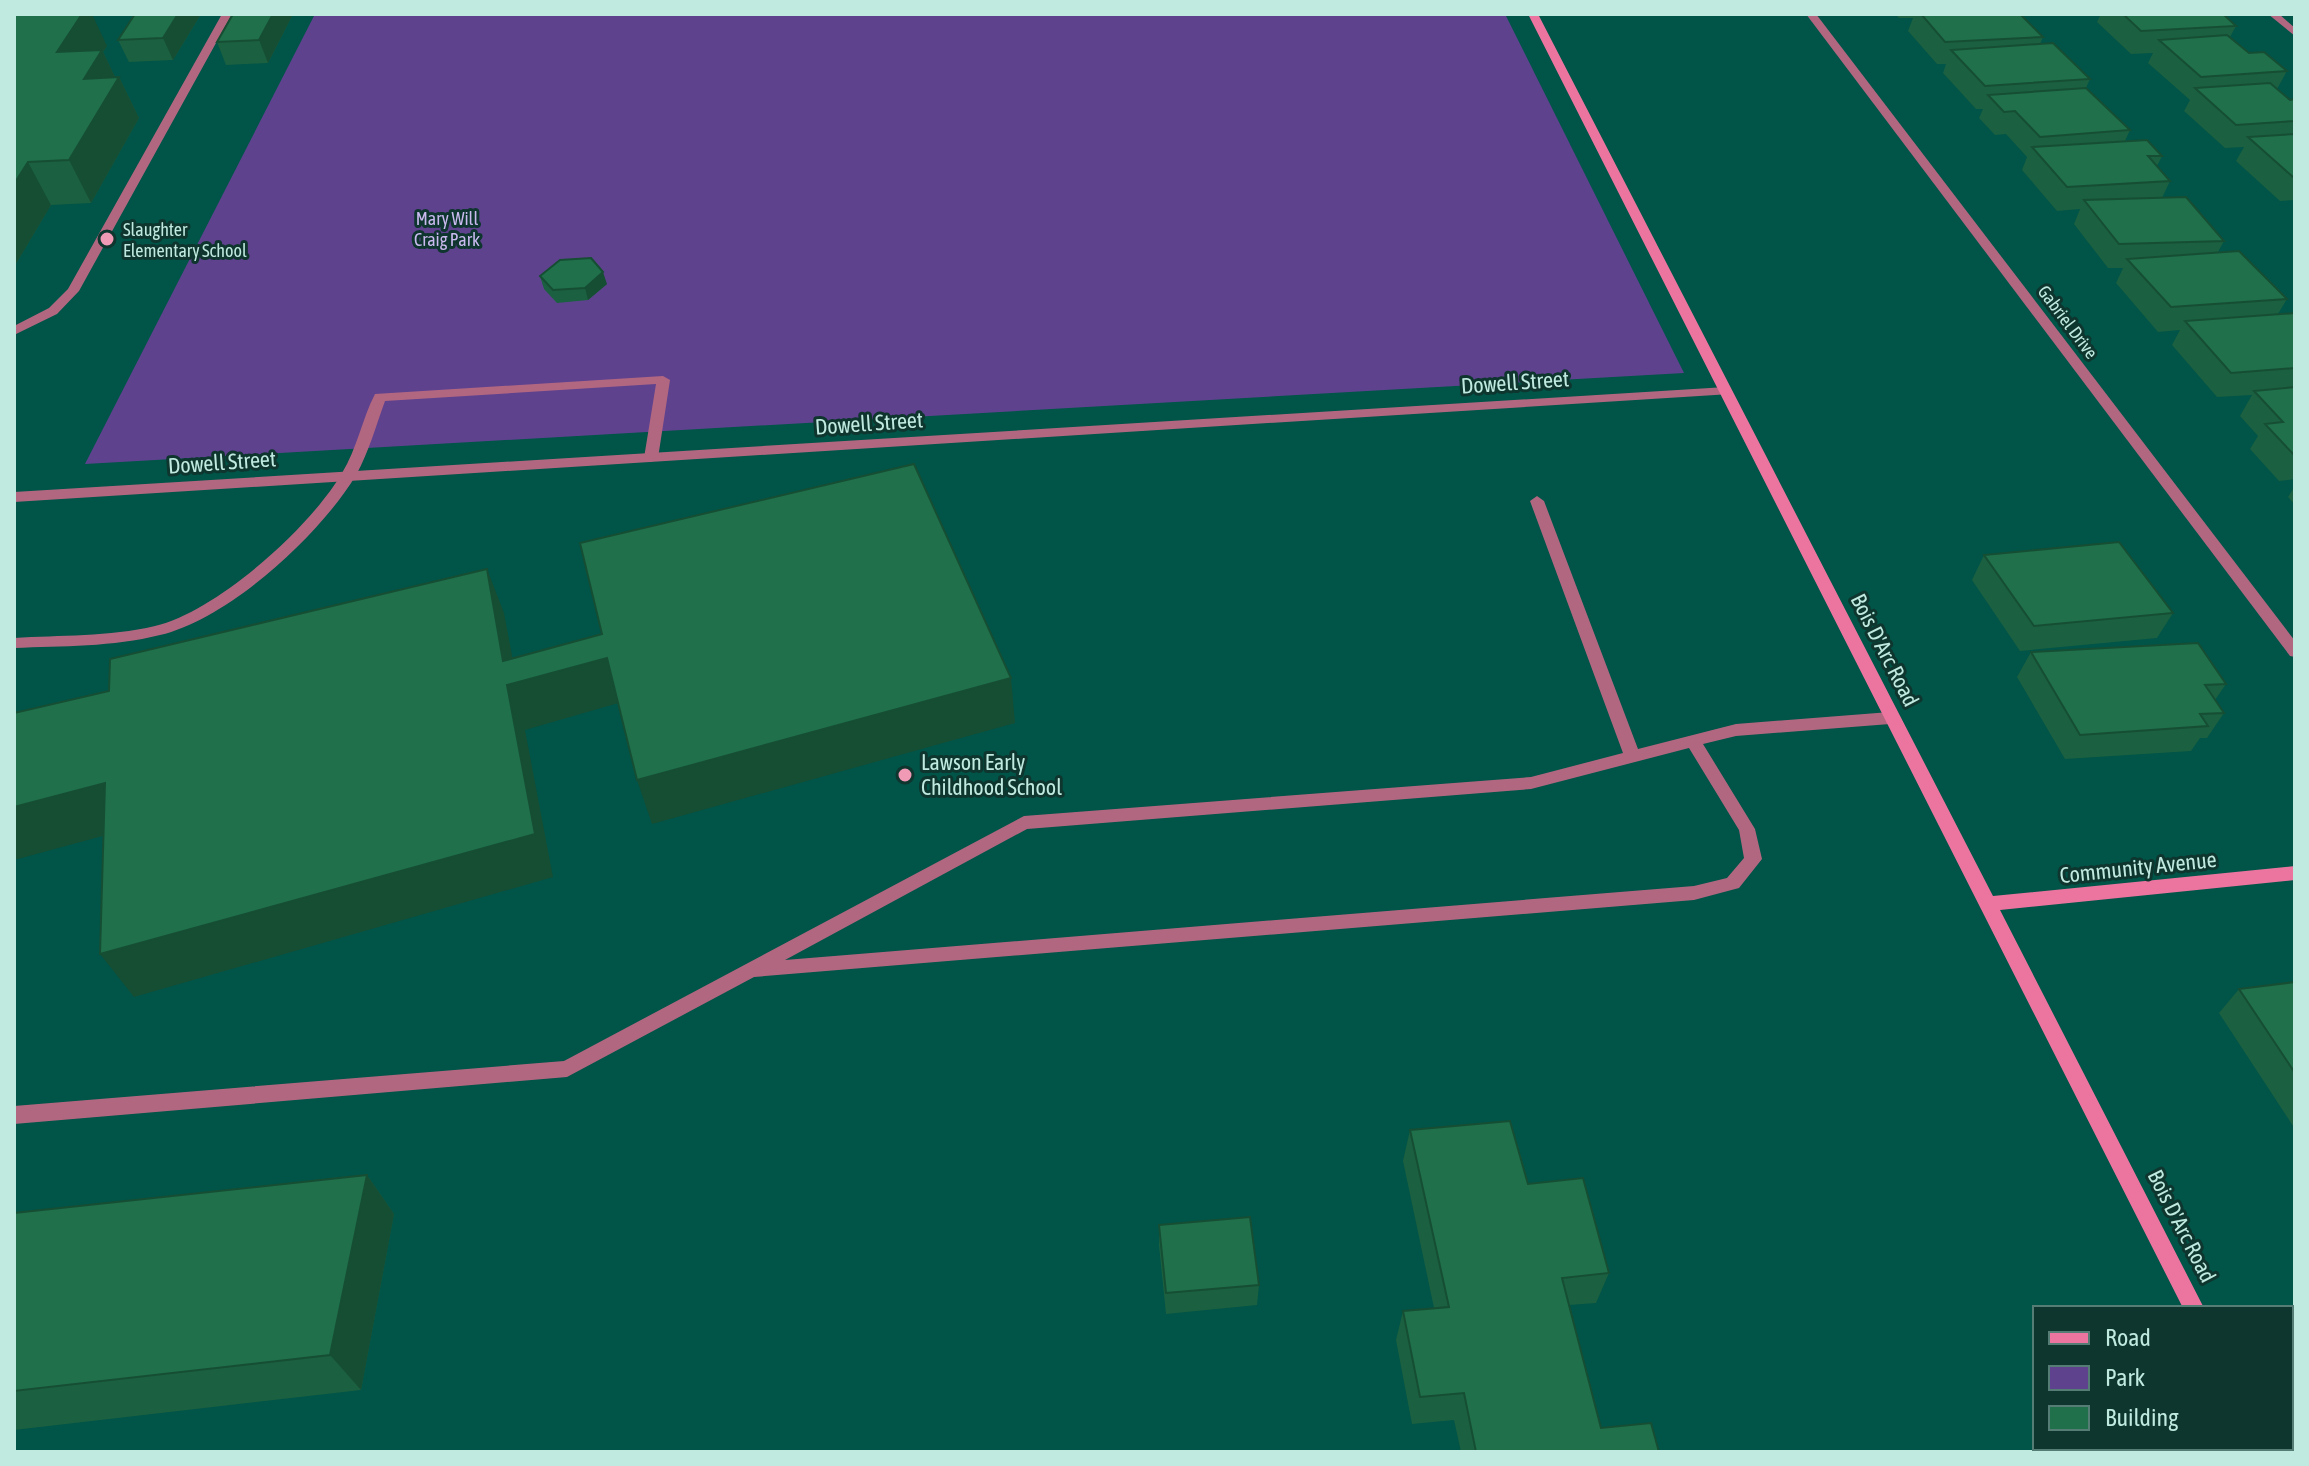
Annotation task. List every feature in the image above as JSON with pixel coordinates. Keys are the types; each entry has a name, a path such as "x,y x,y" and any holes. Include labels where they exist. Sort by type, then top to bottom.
{"street":[{"path":"14,331 53,311 73,291 227,14"},
{"name":"Bois D'Arc Road","path":"1533,14 2193,1306"},
{"name":"Gabriel Drive","path":"1811,14 2295,652"},
{"path":"2273,14 2295,33"},
{"path":"14,643 159,631 191,620 230,594 294,540 348,477 380,397 663,380 651,458"},
{"name":"Dowell Street","path":"14,497 1726,391"},
{"path":"1537,501 1633,757"},
{"path":"14,1115 567,1069 1024,823 1531,783 1736,730 1890,718"},
{"path":"748,971 1694,893 1733,883 1753,859 1747,829 1693,741"},
{"name":"Community Avenue","path":"1986,904 2295,873"}],"green space":[{"name":"Mary Will Craig Park","path":"315,14 1505,14 1684,373 85,464"}],"building":[{"path":"14,14 82,14 57,52 102,50 84,79 119,77 69,160 28,162 14,184"},
{"path":"135,14 178,14 163,38 118,40"},
{"path":"233,14 273,14 259,40 217,42"},
{"path":"1921,14 2020,14 2043,37 1945,42"},
{"path":"2123,14 2223,14 2236,26 2141,31"},
{"path":"2227,35 2249,53 2264,52 2287,71 2201,77 2159,40"},
{"path":"2053,43 2090,79 1985,86 1951,50"},
{"path":"2270,83 2290,100 2295,99 2295,121 2236,125 2195,88"},
{"path":"2086,88 2130,130 2040,137 2015,111 2004,112 1988,95"},
{"path":"2295,134 2295,177 2248,137"},
{"path":"2147,140 2162,156 2148,156 2170,181 2067,187 2032,147"},
{"path":"2186,197 2224,241 2119,244 2084,200"},
{"path":"2239,251 2287,299 2171,307 2127,259"},
{"path":"591,258 603,272 585,288 553,290 540,276 560,260"},
{"path":"2295,313 2295,368 2231,373 2185,321"},
{"path":"2295,387 2295,456 2265,424 2283,422 2254,391"},
{"path":"914,464 1011,678 637,780 607,658 507,685 535,834 100,954 105,783 14,807 14,713 109,691 110,659 487,569 503,661 602,634 580,543"},
{"path":"2119,542 2173,613 2034,626 1984,555"},
{"path":"2198,643 2226,684 2205,685 2224,713 2200,714 2208,726 2080,735 2031,652"},
{"path":"2295,982 2295,1073 2239,989"},
{"path":"1510,1121 1528,1184 1583,1178 1609,1273 1562,1278 1601,1428 1651,1423 1659,1452 1476,1452 1464,1393 1420,1397 1403,1311 1449,1307 1410,1130"},
{"path":"367,1175 330,1355 14,1391 14,1213"},
{"path":"1250,1217 1259,1285 1166,1293 1159,1225"}],"place":[{"name":"Slaughter Elementary School","path":"107,239"},
{"name":"Lawson Early Childhood School","path":"905,775"}]}
